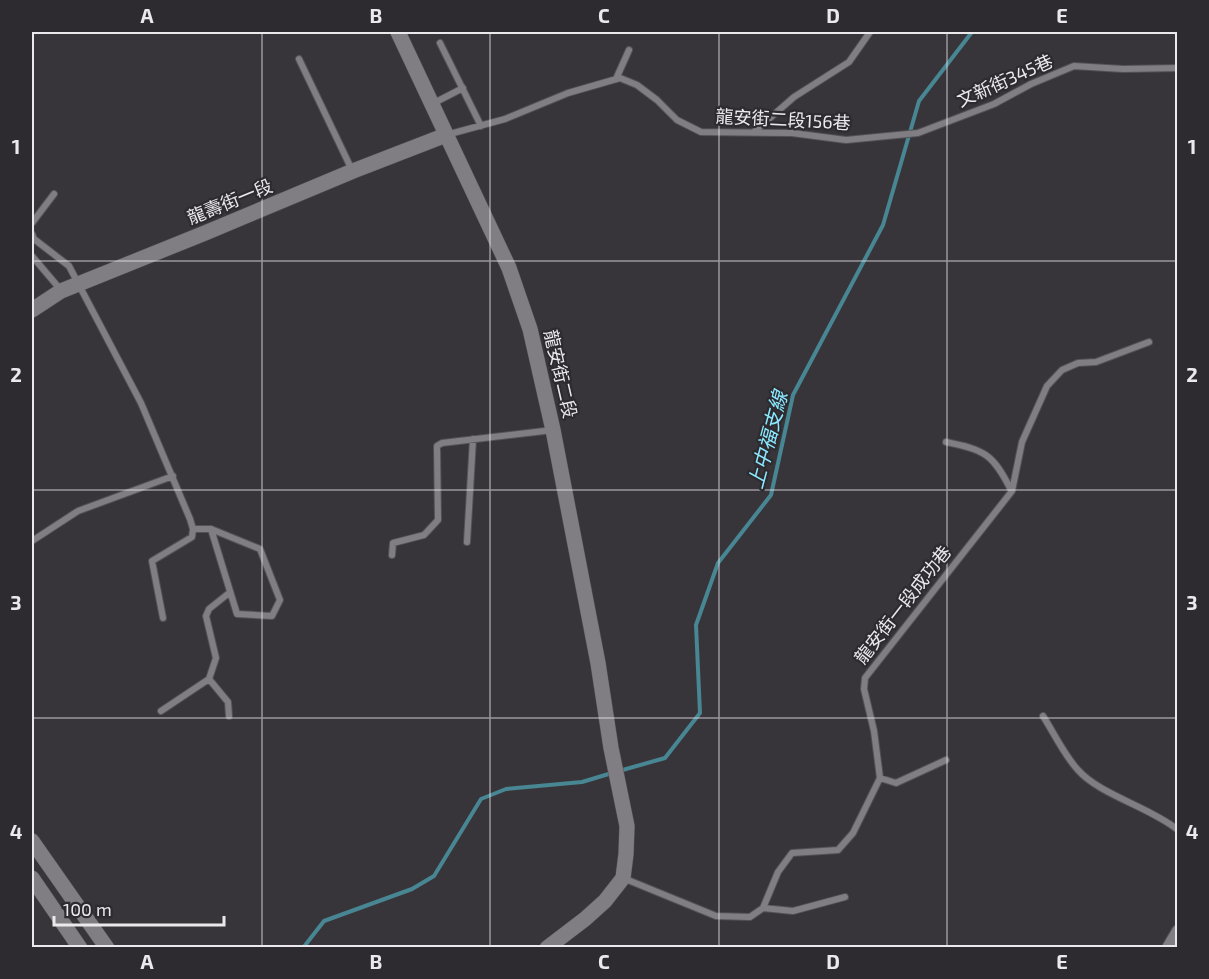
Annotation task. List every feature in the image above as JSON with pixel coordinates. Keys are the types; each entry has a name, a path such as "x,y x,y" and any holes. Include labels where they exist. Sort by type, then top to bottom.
{"street":[{"name":"龍安街二段","path":"398,32 509,268 530,329 553,429 627,826 623,878"},
{"name":"龍壽街一段","path":"32,310 78,284 446,135"},
{"path":"32,841 107,948"},
{"path":"32,878 80,948"},
{"path":"547,948 585,919 623,878"},
{"path":"1168,948 1178,931"}],"lane":[{"path":"754,132 794,97 849,62 870,32"},
{"path":"440,43 481,126"},
{"path":"446,135 505,119 568,93 616,79 629,50"},
{"path":"299,59 353,171"},
{"name":"文新街345巷","path":"894,135 918,133 994,104 1031,84 1074,66 1123,69 1178,68"},
{"name":"龍安街二段156巷","path":"616,79 620,78 637,84 677,120 701,132 792,133 846,140 894,135"},
{"path":"431,104 463,88"},
{"path":"32,223 54,194"},
{"path":"32,234 34,239 69,266 141,403 193,529 192,537 152,561 163,618"},
{"path":"32,256 62,291"},
{"name":"龍安街一段成功巷","path":"880,778 874,731 864,689 865,678 1012,491 1022,442 1047,386 1062,370 1078,363 1096,363 1149,342"},
{"path":"392,555 393,543 424,535 438,520 437,446 442,442 553,429"},
{"path":"467,542 473,439"},
{"path":"946,442 974,448 988,456 1000,466 1012,491"},
{"path":"32,540 78,511 173,476"},
{"path":"193,529 211,529 260,549 280,600 272,616 237,614 211,529"},
{"path":"161,711 209,679 216,658 206,616 208,609 229,593"},
{"path":"209,679 228,702 229,716"},
{"path":"1043,716 1078,771 1094,784 1166,820 1178,830"},
{"path":"623,878 716,916 750,917 763,908 778,872 792,853 838,850 853,833 880,778 896,783 946,760"},
{"path":"763,908 793,911 845,897"}],"waterway":[{"name":"上中福支線","path":"619,771 665,758 700,713 696,625 718,563 771,495 793,395 883,225 919,101 972,32"},
{"name":"上中福支線","path":"303,948 324,921 412,889 434,876 481,799 506,789 582,782 612,773"}]}
